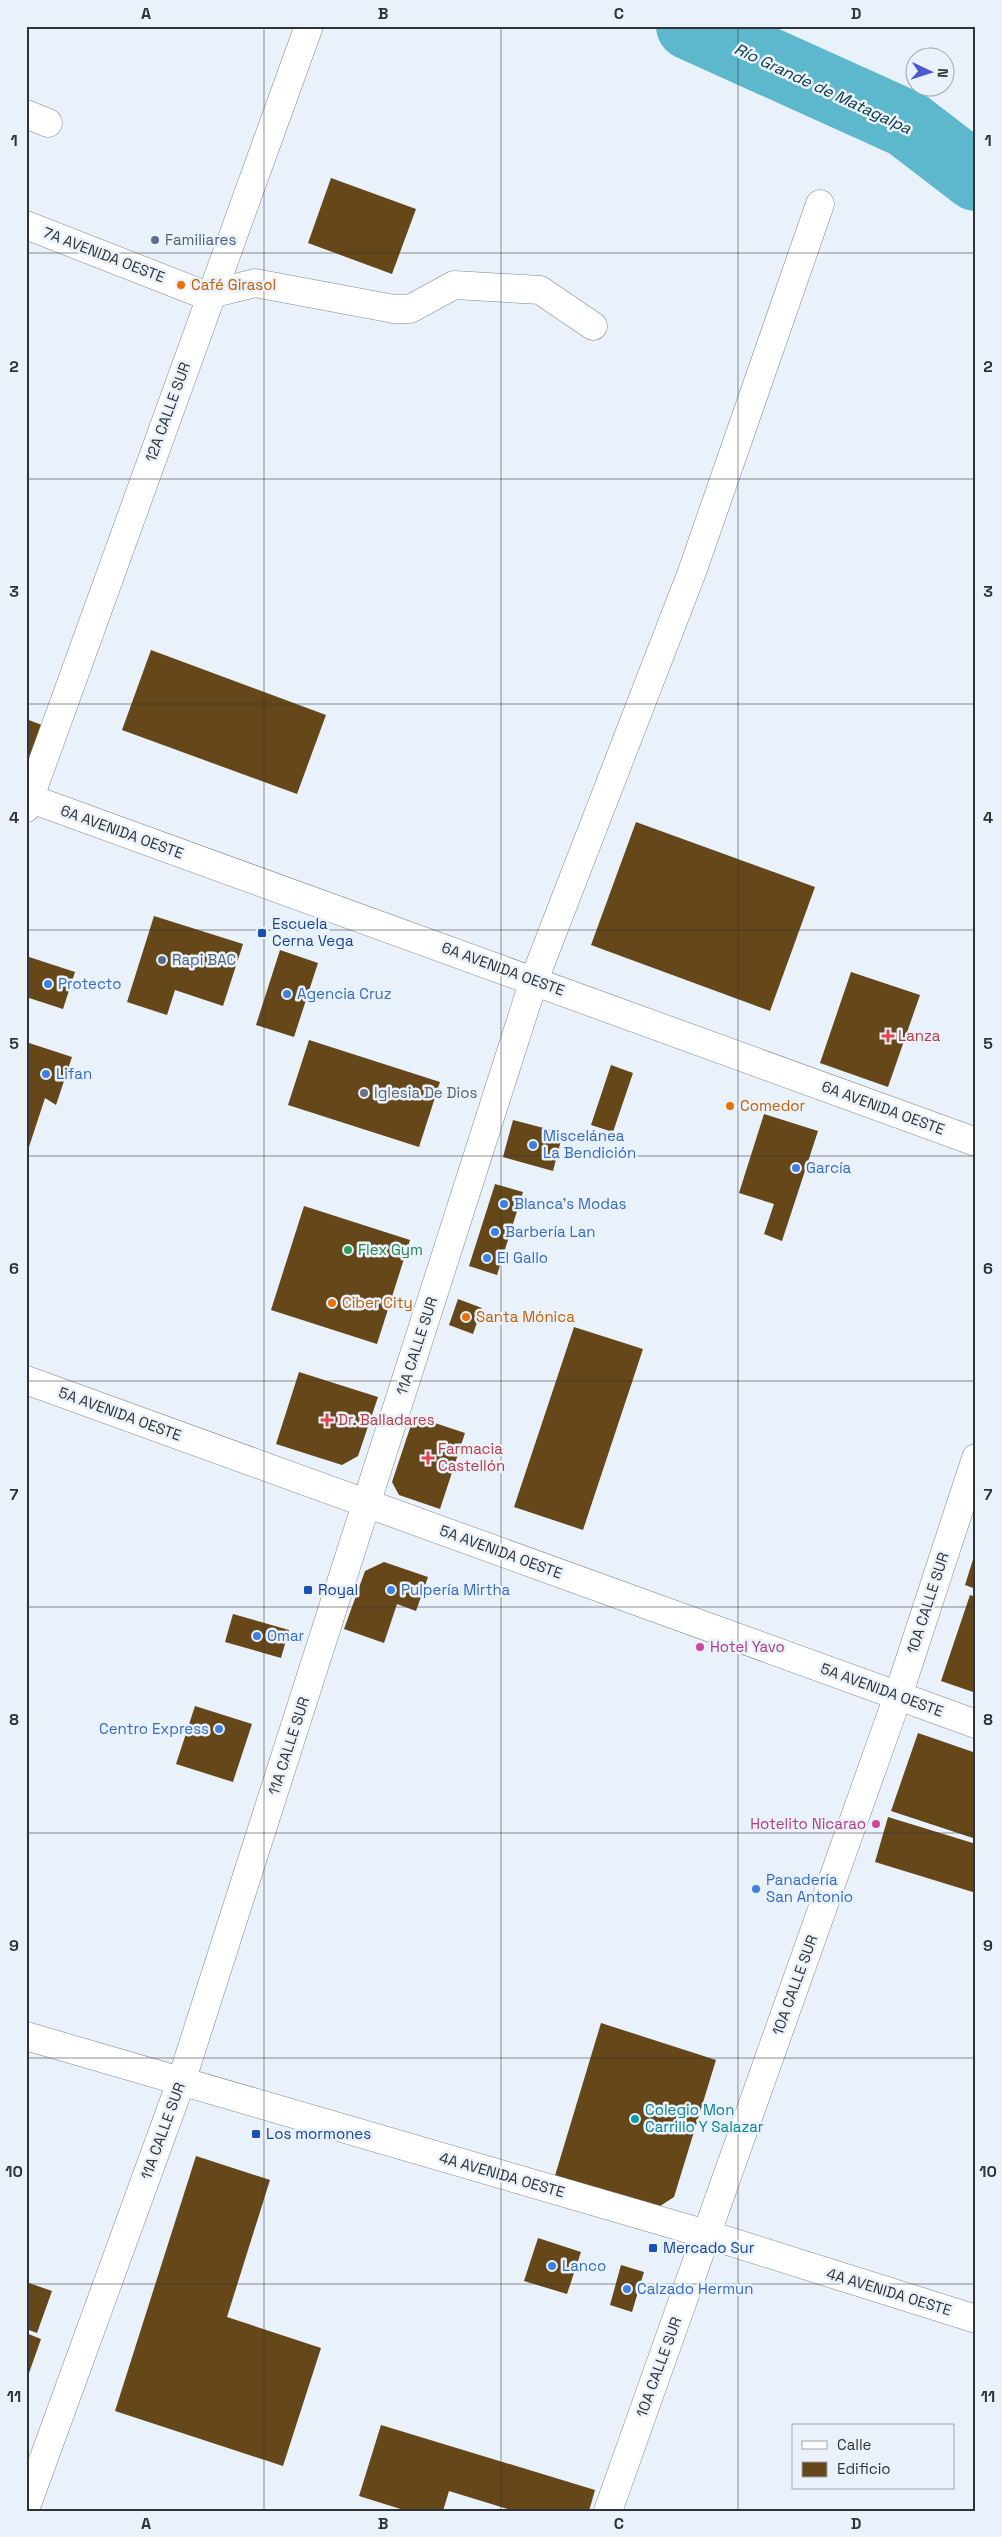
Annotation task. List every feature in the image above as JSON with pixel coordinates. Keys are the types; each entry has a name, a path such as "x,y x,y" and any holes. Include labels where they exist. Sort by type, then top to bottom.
{"street":[{"name":"12A CALLE SUR","path":"27,801 305,37"},
{"name":"11A CALLE SUR","path":"26,2507 181,2082 534,980 692,572 820,204"},
{"name":"7A AVENIDA OESTE","path":"26,225 210,295"},
{"path":"210,295 255,282 394,309 410,309 454,285 540,290 593,326"},
{"name":"6A AVENIDA OESTE","path":"27,801 534,980 976,1142"},
{"name":"5A AVENIDA OESTE","path":"26,1380 976,1724"},
{"name":"10A CALLE SUR","path":"608,2511 898,1696 976,1458"},
{"name":"4A AVENIDA OESTE","path":"26,2036 706,2234 976,2319"}],"building":[{"path":"331,178 416,209 392,274 308,243"},
{"path":"151,650 326,715 297,794 122,730"},
{"path":"26,719 42,725 26,770"},
{"path":"636,822 815,887 770,1011 591,945"},
{"path":"154,916 243,944 223,1006 175,990 167,1015 127,1002"},
{"name":"Agencia Cruz","path":"280,950 318,963 294,1037 256,1025"},
{"name":"Protecto","path":"26,956 75,972 63,1009 26,997"},
{"path":"851,972 920,995 888,1087 820,1063"},
{"name":"Iglesia De Dios","path":"309,1040 440,1082 419,1147 288,1105"},
{"name":"Lifan","path":"26,1042 72,1057 56,1105 45,1098 27,1153"},
{"path":"611,1065 633,1073 613,1132 591,1125"},
{"path":"764,1114 818,1131 782,1241 764,1234 774,1204 739,1193"},
{"name":"Miscelánea La Bendición","path":"513,1120 563,1133 553,1171 503,1157"},
{"path":"495,1184 523,1192 497,1275 469,1266"},
{"path":"304,1206 410,1240 377,1344 271,1310"},
{"name":"Santa Mónica","path":"458,1299 482,1308 473,1334 449,1325"},
{"path":"574,1327 643,1349 583,1530 514,1507"},
{"name":"Dr. Balladares","path":"299,1372 378,1397 358,1456 342,1465 276,1444"},
{"name":"Farmacia Castellón","path":"414,1416 465,1433 440,1509 399,1495 392,1482"},
{"path":"976,1553 976,1589 965,1585"},
{"name":"Pulpería Mirtha","path":"384,1562 428,1577 416,1611 397,1604 384,1643 344,1629 365,1571"},
{"path":"970,1595 976,1597 976,1693 941,1681"},
{"name":"Omar","path":"233,1614 289,1630 281,1658 225,1642"},
{"path":"195,1706 252,1724 233,1782 176,1764"},
{"path":"918,1733 976,1753 976,1839 891,1811"},
{"path":"888,1817 976,1844 976,1893 875,1862"},
{"name":"Colegio Mon Carrillo Y Salazar","path":"601,2023 716,2060 674,2197 654,2210 554,2179"},
{"path":"196,2156 270,2180 227,2317 321,2348 283,2466 115,2411"},
{"name":"Lanco","path":"538,2238 581,2252 567,2294 524,2281"},
{"name":"Calzado Hermun","path":"621,2265 644,2272 632,2312 610,2305"},
{"path":"26,2282 52,2291 37,2333 26,2329"},
{"path":"26,2333 41,2339 28,2376 26,2376"},
{"path":"381,2425 595,2490 589,2511 514,2511 449,2491 443,2511 407,2511 359,2496"}],"waterway":[{"name":"Río Grande de Matagalpa","path":"690,26 907,124 976,177"}],"place":[{"name":"Familiares","path":"155,240"},
{"name":"Café Girasol","path":"181,285"},
{"name":"Escuela Cerna Vega","path":"262,933"},
{"name":"Rapi BAC","path":"162,960"},
{"name":"Protecto","path":"48,984"},
{"name":"Agencia Cruz","path":"287,994"},
{"name":"Lanza","path":"888,1036"},
{"name":"Lifan","path":"46,1074"},
{"name":"Iglesia De Dios","path":"364,1093"},
{"name":"Comedor","path":"730,1106"},
{"name":"Miscelánea La Bendición","path":"533,1145"},
{"name":"García","path":"796,1168"},
{"name":"Blanca's Modas","path":"504,1204"},
{"name":"Barbería Lan","path":"495,1232"},
{"name":"Flex Gym","path":"348,1250"},
{"name":"El Gallo","path":"487,1258"},
{"name":"Ciber City","path":"332,1303"},
{"name":"Santa Mónica","path":"466,1317"},
{"name":"Dr. Balladares","path":"327,1420"},
{"name":"Farmacia Castellón","path":"428,1458"},
{"name":"Royal","path":"308,1590"},
{"name":"Pulpería Mirtha","path":"391,1590"},
{"name":"Omar","path":"257,1636"},
{"name":"Hotel Yavo","path":"700,1647"},
{"name":"Centro Express","path":"219,1729"},
{"name":"Hotelito Nicarao","path":"876,1824"},
{"name":"Panadería San Antonio","path":"756,1889"},
{"name":"Colegio Mon Carrillo Y Salazar","path":"635,2119"},
{"name":"Los mormones","path":"256,2134"},
{"name":"Mercado Sur","path":"653,2248"},
{"name":"Lanco","path":"552,2266"},
{"name":"Calzado Hermun","path":"627,2289"}]}
